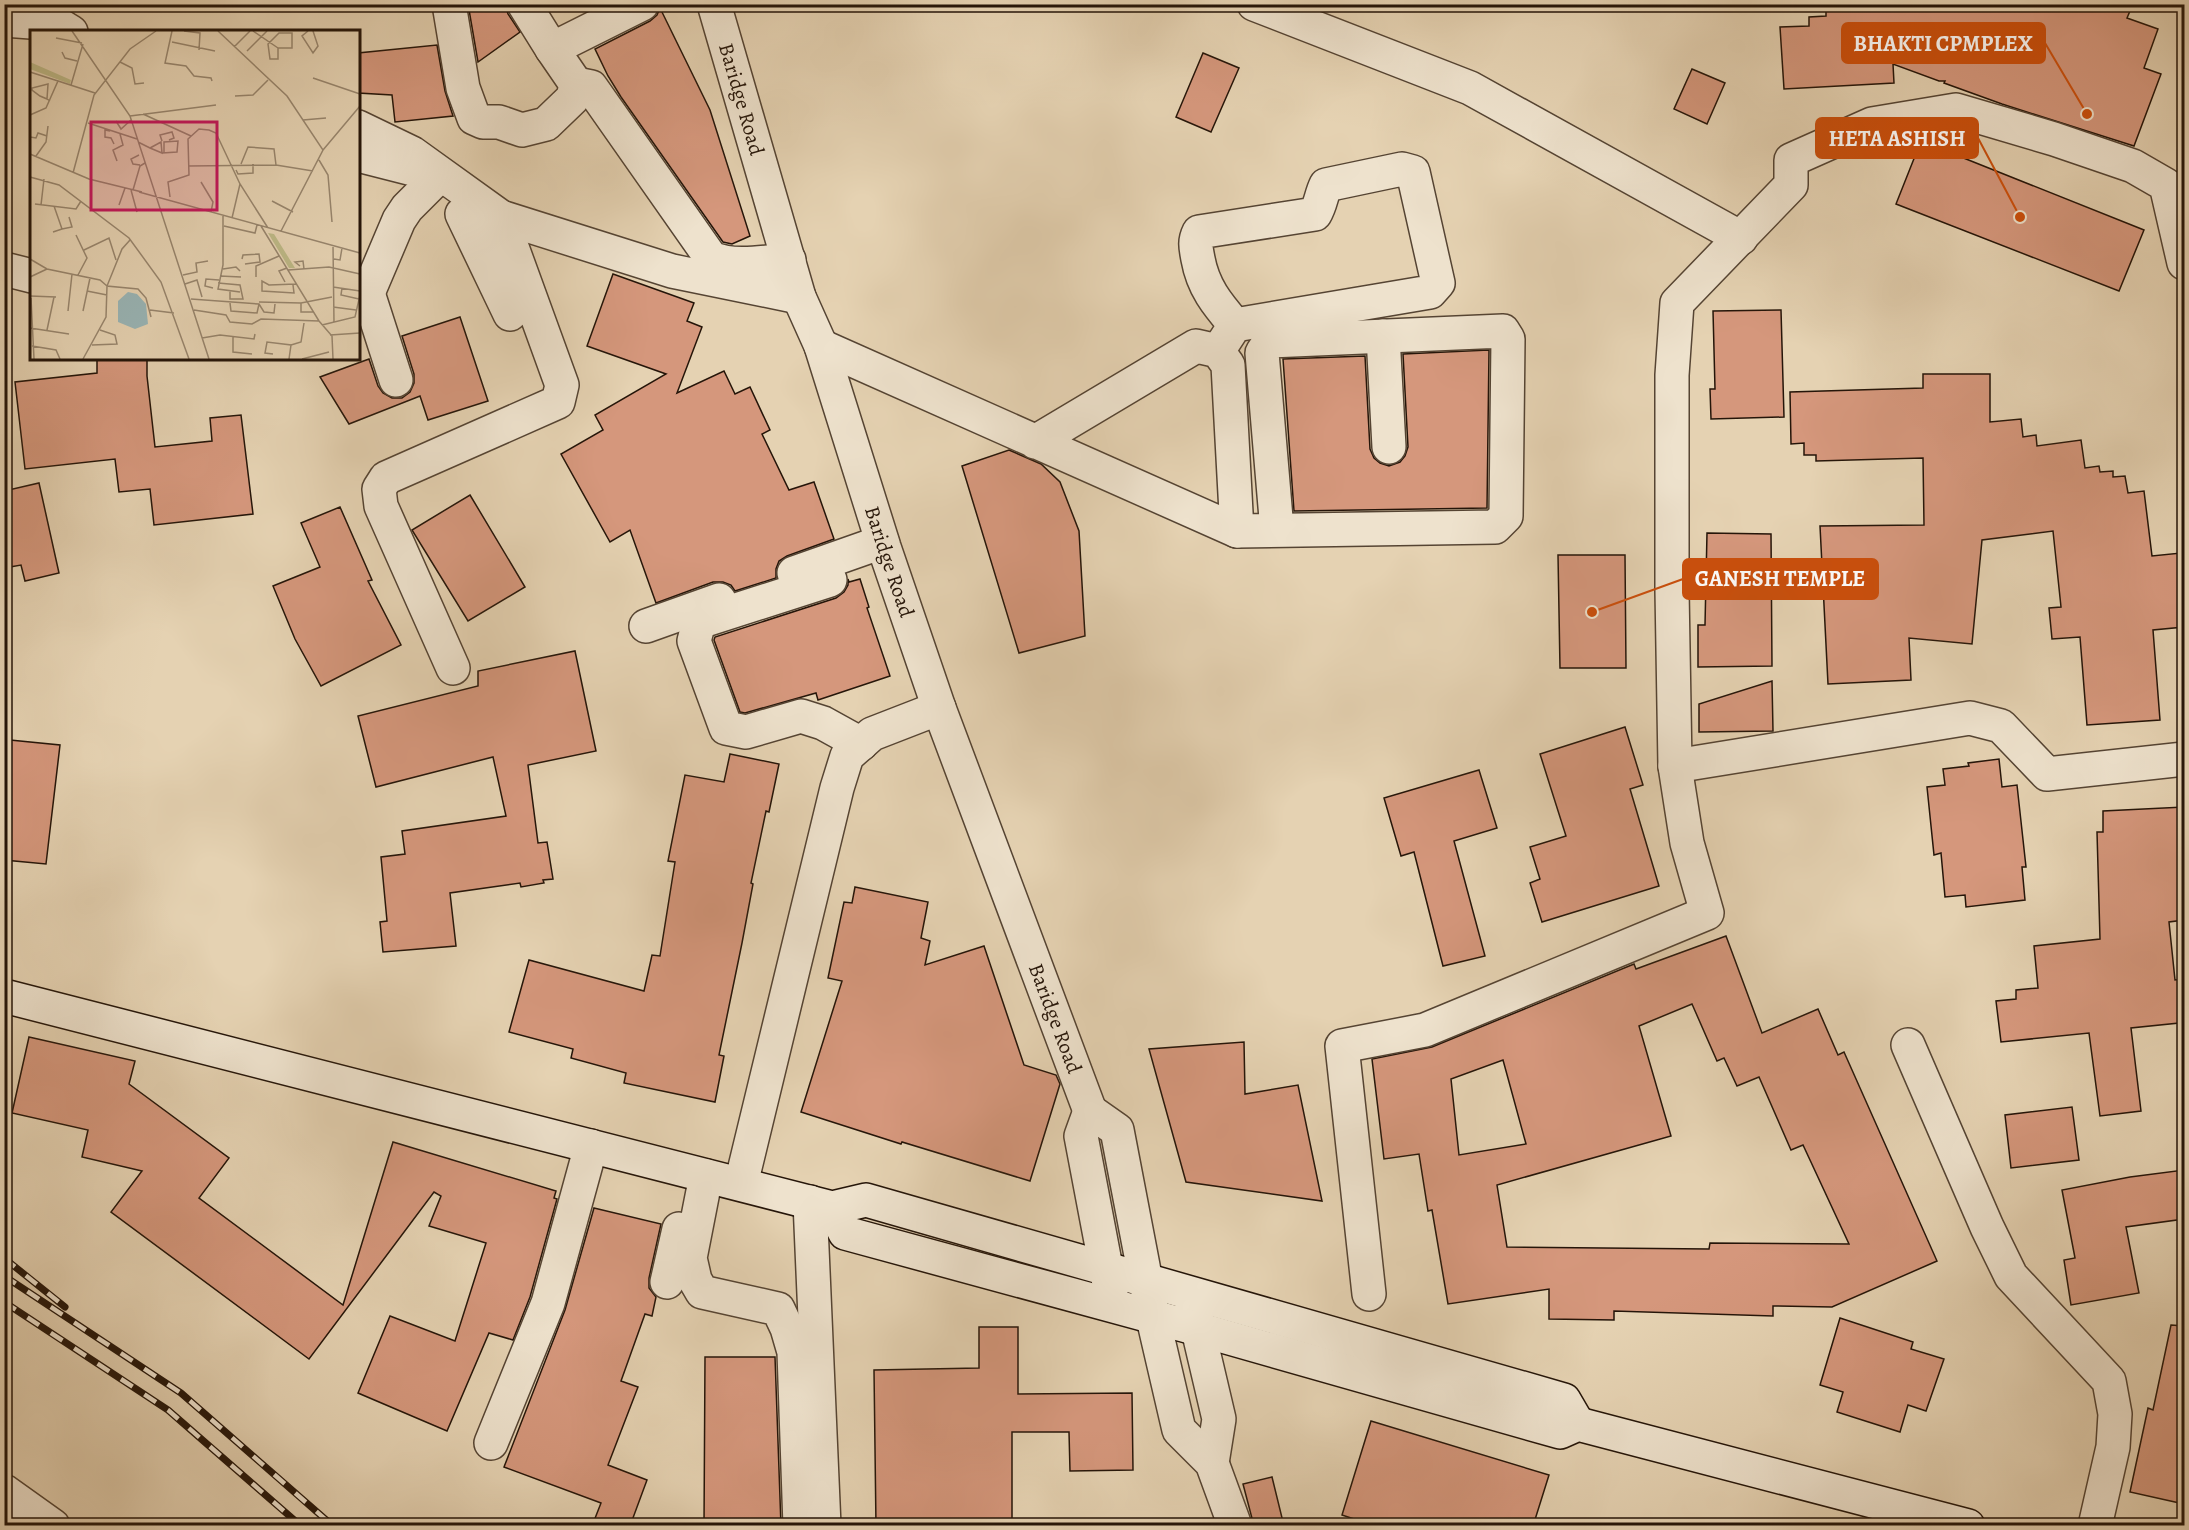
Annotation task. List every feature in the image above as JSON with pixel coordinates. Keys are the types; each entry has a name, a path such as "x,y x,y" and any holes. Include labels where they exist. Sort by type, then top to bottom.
{"street":[{"path":"449,4 463,88 474,118 483,122 499,122 522,130 546,124 573,98 576,84"},
{"path":"524,4 576,84 591,87 711,258 723,263 734,264 789,260"},
{"path":"552,49 642,4"},
{"name":"Baridge Road","path":"714,4 799,297 821,346 882,542 939,708 1090,1111"},
{"path":"1254,4 1470,88 1741,238"},
{"path":"4,20 58,24 68,30"},
{"path":"1369,1294 1342,1046 1425,1030 1707,914 1687,843 1675,766 1672,375 1677,303 1791,185 1791,160 1872,124 1956,110 2122,162 2166,185 2184,263"},
{"path":"360,128 412,153 501,217 562,385 558,402 386,478 379,489 381,506 453,668"},
{"path":"360,155 389,161 412,169 448,195 462,214 510,314"},
{"path":"1035,442 1196,346 1226,338 1430,291 1438,283 1413,172 1402,169 1326,185 1321,195 1320,206 1315,214 1199,231 1195,241 1201,276 1212,298 1226,338 1237,531"},
{"path":"396,380 363,289 399,219 432,183"},
{"path":"462,214 501,217 672,271 799,297"},
{"path":"4,269 30,276"},
{"path":"821,346 1237,531 1495,527 1506,516 1508,339 1503,331 1270,341 1262,353 1277,530"},
{"path":"1383,336 1389,447"},
{"path":"646,626 882,542"},
{"path":"830,580 699,622 694,641 726,728 746,732 801,716 823,723 861,744"},
{"path":"741,1184 837,788 847,756 872,734 939,708"},
{"path":"1675,766 1970,718 2001,726 2047,774 2184,759"},
{"path":"4,996 821,1205 866,1200 1564,1400 1578,1424"},
{"path":"1908,1045 1987,1227 2011,1276 2109,1381 2115,1414 2113,1447 2095,1526"},
{"path":"1114,1306 1081,1136 1090,1111 1117,1130 1144,1278 1179,1430 1212,1463 1235,1526"},
{"path":"491,1443 548,1303 591,1146"},
{"path":"667,1282 699,1174"},
{"path":"699,1174 690,1258 695,1280 702,1292 778,1309 790,1336 794,1352 800,1526"},
{"path":"821,1205 845,1233 1198,1329 1560,1432 1578,1424 1968,1526"},
{"path":"821,1205 824,1526"},
{"path":"1189,1291 1219,1419 1212,1463"},
{"path":"4,1491 53,1526"}],"building":[{"path":"468,4 505,4 508,14 520,32 478,62"},
{"path":"1844,4 2133,4 2127,18 2158,29 2144,68 2161,74 2134,146 2002,104 1944,83 1945,81 1939,81 1893,64 1894,83 1784,89 1780,27 1809,26 1809,17 1826,16 1826,8 1843,7"},
{"path":"660,8 710,110 750,236 732,244 723,242 621,97 595,49 650,21 657,15"},
{"path":"437,45 445,91 453,116 395,122 392,95 360,93 360,53"},
{"path":"1203,53 1239,68 1211,132 1176,117"},
{"path":"1692,69 1725,83 1707,124 1674,109"},
{"path":"1921,141 2144,230 2119,291 1896,204"},
{"path":"613,274 694,303 687,321 702,327 677,393 724,371 735,394 750,387 770,430 762,434 789,490 814,482 834,539 779,561 776,578 735,591 731,585 713,582 656,603 630,530 610,542 561,454 603,430 595,415 666,374 587,346"},
{"path":"1781,310 1784,417 1711,419 1710,389 1715,389 1713,311"},
{"path":"460,317 488,401 428,420 420,396 349,424 320,377 369,359 378,386 383,393 392,398 402,398 410,392 414,383 414,374 402,336"},
{"path":"1489,350 1487,508 1294,511 1283,359 1365,356 1370,449 1374,458 1389,466 1400,462 1408,447 1403,354"},
{"path":"97,360 147,360 155,447 212,441 210,418 241,415 253,514 154,525 150,489 119,492 115,459 25,469 15,382 97,373"},
{"path":"1923,374 1990,374 1990,422 2021,419 2023,437 2036,435 2037,446 2081,440 2085,468 2099,466 2100,472 2113,471 2113,477 2125,476 2128,493 2144,491 2152,556 2181,553 2184,591 2184,627 2153,630 2160,720 2087,725 2080,637 2052,639 2049,608 2061,607 2053,531 1982,540 1972,644 1909,638 1911,680 1828,684 1820,526 1924,525 1923,458 1816,461 1816,455 1804,455 1804,443 1791,444 1790,392 1923,388"},
{"path":"1009,450 1041,464 1060,482 1079,531 1085,636 1019,653 962,466"},
{"path":"39,483 59,573 25,581 21,565 4,568 4,491"},
{"path":"470,495 525,587 468,621 412,530"},
{"path":"340,507 372,580 368,581 401,645 321,686 295,639 273,586 320,567 301,523"},
{"path":"1707,533 1771,534 1772,666 1698,667 1698,625 1705,625"},
{"path":"1558,555 1625,555 1626,668 1560,668"},
{"path":"848,579 849,582 860,579 869,607 867,608 890,676 818,700 816,693 745,713 740,712 714,640 715,637 836,598 844,592"},
{"path":"575,651 596,751 528,765 538,843 547,842 553,879 521,887 520,883 450,893 456,946 383,952 380,922 387,921 381,857 405,854 402,831 506,816 493,757 376,787 358,716 478,686 478,671"},
{"path":"1772,681 1773,731 1699,732 1699,704"},
{"path":"1625,727 1643,785 1630,789 1659,886 1542,922 1530,883 1540,879 1530,847 1566,836 1540,754"},
{"path":"10,740 60,745 46,864 4,860 4,795"},
{"path":"730,754 779,764 769,812 766,811 751,883 753,884 719,1055 724,1056 715,1102 624,1083 626,1073 571,1058 573,1049 509,1032 529,960 644,991 652,955 660,956 675,862 668,861 685,775 724,782"},
{"path":"1999,759 2002,787 2017,785 2026,867 2022,867 2025,900 1966,907 1965,895 1945,897 1941,853 1934,855 1927,787 1945,785 1943,769"},
{"path":"1479,770 1497,828 1454,841 1485,956 1443,966 1414,852 1401,856 1384,798"},
{"path":"2184,807 2184,920 2169,922 2175,980 2184,979 2184,1016 2179,1016 2179,1023 2131,1028 2141,1111 2100,1116 2089,1033 2001,1042 1996,1001 2016,999 2016,990 2038,988 2034,946 2100,939 2097,832 2103,832 2103,811"},
{"path":"855,887 928,902 921,938 930,941 925,965 984,946 1024,1065 1056,1075 1060,1084 1030,1181 801,1112 842,981 828,978 844,902 852,903"},
{"path":"1726,936 1762,1033 1818,1009 1838,1055 1844,1052 1937,1261 1832,1307 1773,1306 1773,1316 1614,1311 1614,1320 1549,1319 1549,1289 1448,1304 1432,1210 1428,1211 1419,1154 1384,1159 1372,1059 1432,1047 1634,964 1636,969","holes":["1692,1004 1717,1061 1724,1058 1737,1086 1759,1077 1791,1150 1803,1145 1849,1244 1710,1243 1709,1249 1507,1247 1497,1185 1671,1136 1639,1026","1503,1060 1526,1144 1459,1155 1451,1079"]},
{"path":"29,1037 135,1061 129,1084 229,1158 199,1198 343,1305 393,1142 556,1191 554,1198 557,1199 530,1297 513,1340 489,1333 447,1431 358,1393 390,1316 455,1341 486,1243 429,1226 441,1196 434,1192 309,1359 111,1212 142,1171 82,1157 88,1130 12,1113"},
{"path":"1244,1042 1245,1094 1298,1085 1322,1201 1186,1182 1149,1049"},
{"path":"2072,1107 2079,1160 2011,1168 2005,1115"},
{"path":"2184,1170 2184,1219 2126,1227 2139,1293 2071,1305 2064,1260 2075,1258 2062,1190 2130,1177"},
{"path":"594,1208 661,1224 649,1278 649,1288 656,1297 652,1316 645,1314 621,1381 638,1387 608,1465 647,1480 630,1526 592,1526 601,1503 504,1467 565,1310"},
{"path":"1840,1318 1913,1342 1911,1349 1944,1359 1926,1411 1908,1405 1900,1432 1837,1412 1843,1392 1820,1385"},
{"path":"2171,1325 2184,1326 2184,1504 2130,1492 2148,1408 2153,1410"},
{"path":"979,1327 1018,1327 1018,1394 1132,1393 1133,1470 1070,1471 1069,1432 1012,1432 1012,1526 876,1526 874,1370 979,1368"},
{"path":"705,1357 775,1357 781,1526 704,1526"},
{"path":"1371,1421 1549,1475 1533,1526 1375,1526 1342,1515"},
{"path":"1272,1477 1284,1526 1254,1526 1243,1484"}],"railway":[{"path":"4,1258 65,1307"},
{"path":"4,1276 181,1393 333,1526"},
{"path":"4,1302 168,1410 301,1526"}],"place":[{"name":"BHAKTI CPMPLEX","path":"2087,114"},
{"name":"HETA ASHISH","path":"2020,217"},
{"name":"GANESH TEMPLE","path":"1592,612"}]}
